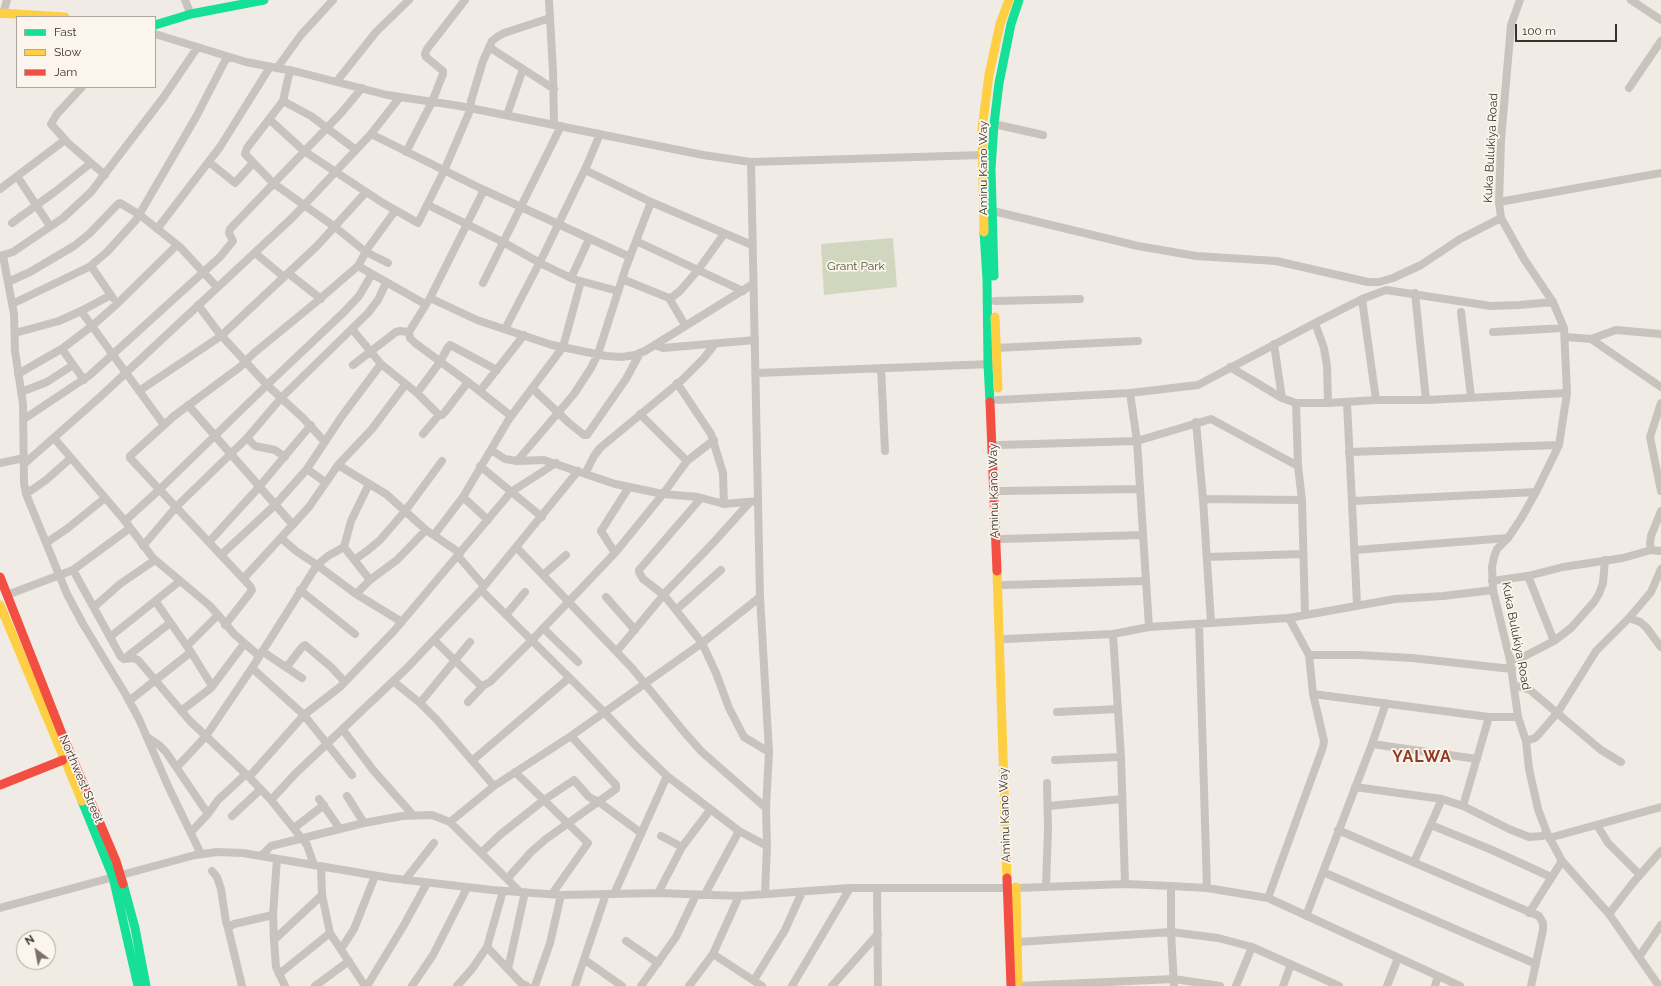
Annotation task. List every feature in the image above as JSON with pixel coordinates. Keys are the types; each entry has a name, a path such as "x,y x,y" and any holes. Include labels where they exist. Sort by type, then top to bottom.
{"main road":[{"path":"156,19 230,0"},
{"path":"156,25 191,14 264,0"},
{"name":"Aminu Kano Way","path":"1009,0 1000,24 989,75 983,114 982,218 993,364 998,400 1011,814 1011,986"},
{"name":"Aminu Kano Way","path":"1018,986 1018,942 1012,888 998,627 993,442 993,364 996,348 991,170 994,120 1002,68 1011,24 1019,0"},
{"path":"1,15 33,16"},
{"path":"1,15 16,20"},
{"path":"983,114 994,120"},
{"name":"Northwest Street","path":"0,577 60,729 116,861 123,916 138,986"},
{"name":"Northwest Street","path":"0,605 63,760 117,876 135,928 146,986"},
{"path":"0,785 63,760"}],"street":[{"path":"1,15 7,0"},
{"path":"185,0 189,10"},
{"path":"157,229 220,147 273,68 333,0"},
{"path":"337,82 376,32 409,0"},
{"path":"406,152 432,102 444,74 443,71 426,57 425,54 427,49 465,0"},
{"path":"483,283 520,207 557,125 549,0"},
{"name":"Kuka Bulukiya Road","path":"1520,0 1511,25 1501,140 1499,202 1502,218 1524,259 1553,302 1564,328 1566,337 1567,393 1559,445 1536,492 1508,538 1497,549 1494,557 1493,586 1512,669 1518,718 1526,741 1529,769 1538,809 1548,835 1562,861 1609,914 1659,986"},
{"path":"1631,0 1661,20"},
{"path":"269,119 304,151 395,211 418,223 444,171 471,108 471,101 483,61 492,41 497,37 550,18"},
{"path":"156,34 246,62 290,70 400,97 471,108 703,155 751,162 982,155"},
{"path":"1629,88 1661,41"},
{"path":"489,47 554,89"},
{"path":"198,48 163,98 105,175 83,200 13,252 2,256 12,304 18,374 24,420 24,483 26,494 59,576 83,624 129,701 201,854"},
{"path":"12,304 91,266 107,252 140,215 196,117 227,56"},
{"path":"507,115 523,69"},
{"path":"290,70 283,101 244,152 273,183 335,227 366,252 388,264"},
{"path":"81,88 52,121 53,127 65,140 105,175"},
{"path":"24,420 84,380 203,273 232,244 233,241 229,233 230,229 351,102 362,88"},
{"path":"0,463 24,461 54,438 255,253 304,205 371,134 400,97"},
{"path":"283,101 304,111 356,150"},
{"path":"994,120 1043,135"},
{"path":"371,134 484,190 630,257"},
{"path":"505,329 540,263 600,134"},
{"path":"0,189 65,140"},
{"path":"209,162 235,183 253,163"},
{"path":"751,162 753,284 757,373 760,597 769,752 766,808 767,846 765,894"},
{"path":"12,223 37,206 91,163"},
{"path":"584,170 651,202 752,245"},
{"path":"1499,202 1661,173"},
{"path":"17,176 50,226"},
{"path":"484,190 428,301 409,332 410,338 415,343 511,416"},
{"path":"139,391 221,336 335,227 366,192"},
{"path":"518,461 584,380 598,354 622,279 651,202"},
{"path":"8,282 30,272 74,246 89,234 118,204 122,204 140,215 185,252 217,287"},
{"path":"428,205 571,278 618,291"},
{"path":"225,625 252,590 244,578 130,458 130,456 188,405 232,373 321,299 358,266 395,211"},
{"path":"993,211 1138,246 1196,256 1276,261 1368,282 1379,282 1393,278 1421,265 1460,239 1502,218"},
{"path":"669,298 674,297 680,291 698,270 724,234"},
{"path":"571,278 589,239"},
{"path":"636,241 743,290"},
{"path":"18,374 62,349 92,326 119,303 176,245"},
{"path":"255,253 321,299"},
{"path":"91,266 111,295 119,303"},
{"path":"358,266 386,283 477,320 562,347 622,357 640,353 655,345 753,284"},
{"path":"124,521 160,489 356,300 372,274"},
{"path":"622,279 669,298 685,325"},
{"path":"434,535 463,496 511,416 562,347 581,281"},
{"path":"143,546 176,507 247,438 281,398 368,313 378,300 386,283"},
{"path":"998,400 1130,393 1198,385 1314,323 1362,299 1386,290 1415,293 1491,306 1553,302"},
{"path":"1415,293 1426,400"},
{"path":"15,333 59,321 111,295"},
{"path":"994,301 1080,299"},
{"path":"1362,299 1376,400"},
{"path":"198,305 221,336 267,385 310,425 325,442"},
{"path":"81,311 164,425"},
{"path":"1461,312 1471,397"},
{"path":"1314,323 1324,348 1327,366 1328,403"},
{"path":"1493,332 1564,328"},
{"path":"352,329 381,364 405,385 417,393 440,415"},
{"path":"1566,337 1591,339 1616,330 1661,334"},
{"path":"353,365 396,332 409,332"},
{"path":"480,391 524,336"},
{"path":"1591,339 1661,387"},
{"path":"655,345 662,348 755,340"},
{"path":"996,348 1138,341"},
{"path":"271,800 295,774 343,730 434,640 483,588 581,473 600,448 677,384 695,367 715,344"},
{"path":"1274,344 1282,398"},
{"path":"417,393 440,362 450,345 497,370"},
{"path":"62,349 84,380"},
{"path":"532,388 584,435 588,434 626,379 640,353"},
{"path":"221,554 275,505 307,469 347,410 381,364"},
{"path":"757,373 993,364"},
{"path":"21,392 47,382 74,365"},
{"path":"1230,367 1282,398 1296,403 1426,400 1567,393"},
{"path":"881,368 885,450"},
{"path":"423,434 440,415 445,412 468,382"},
{"path":"677,384 708,428 714,440 723,473 724,504"},
{"path":"244,578 293,525 338,465 372,429 405,385"},
{"path":"1130,393 1137,441 1149,627"},
{"path":"1347,402 1357,604"},
{"path":"1296,403 1298,466 1302,500 1305,615"},
{"path":"1661,403 1650,437 1661,490"},
{"path":"188,405 214,437 293,525"},
{"path":"640,414 687,461"},
{"path":"999,445 1137,441 1196,422 1211,419 1298,466"},
{"path":"1196,422 1203,499 1211,623"},
{"path":"210,542 259,488 310,425"},
{"path":"54,438 155,560 218,615 225,625 244,644 284,666 302,678"},
{"path":"247,438 255,446 275,450 285,457"},
{"path":"468,702 532,640 615,552 663,494 687,461 714,440"},
{"path":"1349,452 1559,445"},
{"path":"491,450 504,459 518,461 541,460 556,463 615,484 663,494 701,498 724,504 758,501"},
{"path":"26,494 46,480 71,458"},
{"path":"354,560 368,551 380,540 406,510 442,461"},
{"path":"191,832 208,814 218,800 248,775 304,715 345,682 402,622 511,492 556,463"},
{"path":"338,465 386,494 406,510 426,530 458,554 483,588 506,615 667,776 739,831 767,846"},
{"path":"480,466 542,517"},
{"path":"307,469 325,482"},
{"path":"177,767 206,736 252,668 317,565 344,546 351,521 369,484"},
{"path":"615,552 601,531 629,487"},
{"path":"1000,492 1140,489"},
{"path":"1353,501 1536,492"},
{"path":"463,496 488,520"},
{"path":"46,543 68,528 105,498"},
{"path":"701,498 639,570 639,572 643,579 664,596 702,642 716,673 729,708 744,737 769,752"},
{"path":"1203,499 1302,500"},
{"path":"617,651 664,596 750,502"},
{"path":"1651,550 1651,536 1661,511"},
{"path":"7,595 73,570 130,528"},
{"path":"356,594 370,580 397,560 426,530"},
{"path":"1002,539 1143,535"},
{"path":"281,538 300,555 317,565 356,594 402,622"},
{"path":"1355,550 1508,538"},
{"path":"344,546 370,580"},
{"path":"517,548 617,651 702,752 766,808"},
{"path":"1006,640 1113,634 1149,627 1289,618 1357,604 1395,599 1443,596 1493,586 1563,567 1623,558 1651,550 1661,551"},
{"path":"1207,557 1303,554"},
{"path":"543,574 566,555"},
{"path":"94,606 120,584 155,560"},
{"path":"1510,660 1523,657 1554,641 1571,628 1594,602 1603,583 1605,560"},
{"path":"1526,741 1535,738 1558,712 1596,652 1629,618 1651,592 1661,569"},
{"path":"73,570 110,637 124,659"},
{"path":"676,610 721,570"},
{"path":"1528,576 1554,641"},
{"path":"110,637 156,602 180,581"},
{"path":"1004,585 1146,581"},
{"path":"300,590 355,634"},
{"path":"506,615 525,592"},
{"path":"606,597 635,630"},
{"path":"450,822 494,786 571,736 702,642 760,597"},
{"path":"156,602 189,649 212,686"},
{"path":"129,701 155,681 189,649 218,615"},
{"path":"1268,898 1323,747 1322,734 1313,694 1309,655 1289,618"},
{"path":"1629,618 1640,622 1646,627 1661,646"},
{"path":"124,659 170,622"},
{"path":"1199,624 1207,888"},
{"path":"543,628 578,662"},
{"path":"1113,634 1121,757 1124,884"},
{"path":"434,640 480,685 484,685"},
{"path":"420,703 470,642"},
{"path":"182,712 212,686 244,644"},
{"path":"284,666 289,664 305,645 331,667 345,682"},
{"path":"1309,655 1353,655 1412,658 1512,669"},
{"path":"124,659 133,658 138,660 182,712 261,789 303,839 317,866 330,933 366,986 404,925 427,883"},
{"path":"252,668 304,715 352,775"},
{"path":"473,760 570,678"},
{"path":"393,681 420,703 473,760 494,786"},
{"path":"1514,685 1530,690 1558,712 1601,750 1621,762"},
{"path":"1313,694 1489,717 1518,718"},
{"path":"1306,916 1372,744 1386,703"},
{"path":"1057,712 1118,708"},
{"path":"1463,806 1489,717"},
{"path":"343,730 382,781 413,815"},
{"path":"146,736 159,745 177,767 208,814"},
{"path":"507,880 531,852 546,839 616,789 616,785 571,736"},
{"path":"1372,744 1477,759"},
{"path":"1055,760 1121,757"},
{"path":"515,772 587,841 588,845 552,894"},
{"path":"575,986 610,894 641,833 667,776"},
{"path":"481,853 501,834 544,800 574,780 589,797 599,802 641,833"},
{"path":"1046,887 1048,806 1047,783"},
{"path":"1355,786 1442,799 1463,806 1509,829 1529,837 1548,835 1597,825 1661,807"},
{"path":"232,816 261,789"},
{"path":"347,796 364,823"},
{"path":"1048,806 1122,799"},
{"path":"1414,862 1442,799"},
{"path":"294,828 321,802 340,829"},
{"path":"658,893 682,846 710,810"},
{"path":"261,856 271,846 364,823 413,815 432,815 450,822 507,880 522,892"},
{"path":"1431,825 1492,850 1551,878"},
{"path":"1597,825 1608,844 1640,875"},
{"path":"1338,830 1539,916 1543,923 1543,930 1531,986"},
{"path":"705,894 739,831"},
{"path":"661,836 682,846"},
{"path":"405,880 434,843"},
{"path":"1609,914 1661,851"},
{"path":"0,908 201,854 217,852 243,853 375,876 427,883 467,888 561,895 658,893 739,896 850,888 1012,888 1124,884 1170,886 1207,888 1268,898 1460,986"},
{"path":"277,859 273,915 274,940 276,966 285,986"},
{"path":"1529,913 1562,861"},
{"path":"212,871 217,877 221,889 226,922 242,986"},
{"path":"1323,872 1536,964"},
{"path":"341,949 354,928 375,876"},
{"path":"1170,886 1174,983"},
{"path":"412,986 436,950 467,888"},
{"path":"792,986 850,888"},
{"path":"877,888 878,986"},
{"path":"458,986 487,947 503,891"},
{"path":"508,970 522,892"},
{"path":"754,980 785,930 802,892"},
{"path":"274,940 322,895"},
{"path":"535,986 553,932 561,895"},
{"path":"641,986 676,937 696,895"},
{"path":"691,985 713,954 739,896"},
{"path":"228,928 234,924 273,915"},
{"path":"1639,957 1661,925"},
{"path":"1018,942 1171,932 1218,938 1252,947 1334,985"},
{"path":"279,974 330,933"},
{"path":"832,986 878,934"},
{"path":"626,940 658,963"},
{"path":"487,947 522,985"},
{"path":"1236,986 1252,947"},
{"path":"713,954 762,986"},
{"path":"1387,986 1398,958"},
{"path":"585,960 622,986"},
{"path":"315,986 349,961"},
{"path":"1283,986 1291,964"},
{"path":"1435,986 1438,976"},
{"path":"1018,986 1174,983 1220,986"}],"green space":[{"name":"Grant Park","path":"893,238 897,287 824,295 821,244"}],"traffic: fast":[{"path":"156,25 191,14 264,0"},
{"path":"994,276 991,169 994,124 999,83 1011,24 1019,0"},
{"path":"984,232 987,279 990,402"},
{"path":"82,801 113,877 138,986"},
{"path":"123,884 135,928 146,986"}],"traffic: slow":[{"path":"984,232 982,129 989,75 1000,24 1009,0"},
{"path":"0,13 49,16"},
{"path":"995,317 998,388"},
{"path":"997,571 1007,878"},
{"path":"0,605 82,801"},
{"path":"1016,887 1018,983"}],"traffic: jam":[{"path":"990,402 997,571"},
{"path":"0,577 60,729 116,861 123,884"},
{"path":"0,785 63,760"},
{"path":"1007,878 1011,986"}],"district":[{"name":"YALWA","path":"1422,757"}]}
